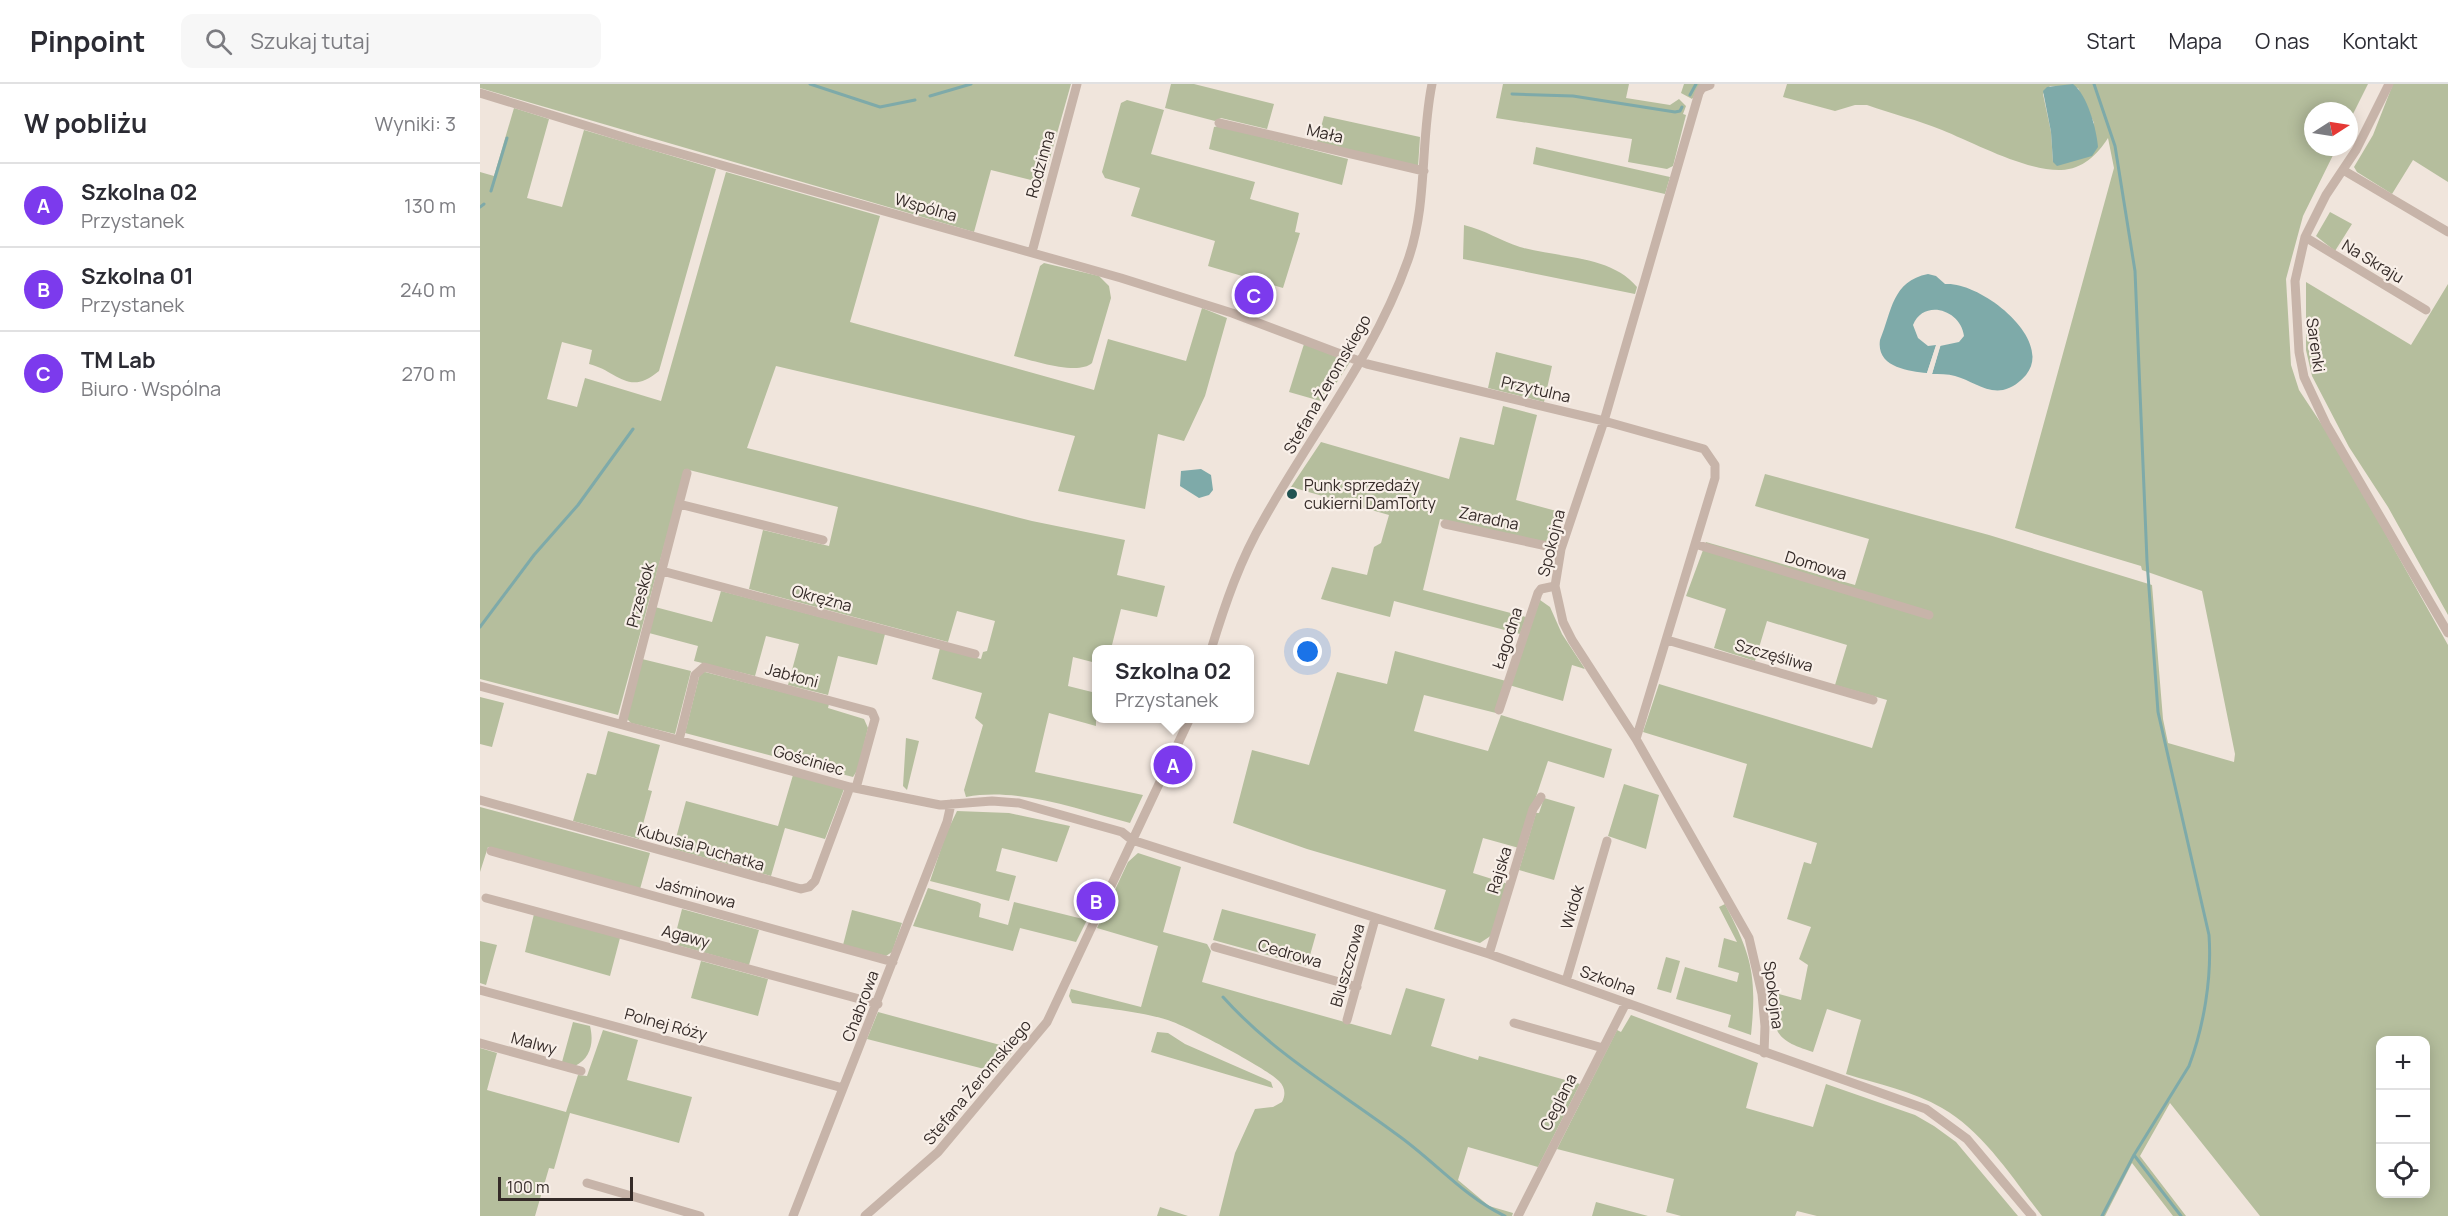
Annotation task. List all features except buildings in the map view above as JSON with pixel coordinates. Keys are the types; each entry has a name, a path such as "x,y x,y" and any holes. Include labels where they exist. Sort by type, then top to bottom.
{"street":[{"name":"Rodzinna","path":"1032,252 1077,84"},
{"name":"Stefana Żeromskiego","path":"1213,645 1230,587 1263,519 1361,361 1408,260 1417,229 1432,84"},
{"name":"Sarenki","path":"2389,84 2356,150 2326,195 2305,237 2296,269 2295,296 2304,377 2326,424 2448,633"},
{"name":"Spokojna","path":"1710,85 1701,88 1699,93 1604,421 1561,549 1555,586 1563,622 1572,640 1636,739 1749,938 1763,1003 1764,1053"},
{"name":"Wspólna","path":"480,93 636,141 1032,252 1232,313 1361,361"},
{"name":"Mała","path":"1220,123 1424,171"},
{"path":"2343,170 2448,232"},
{"name":"Na Skraju","path":"2305,237 2426,310"},
{"name":"Przytulna","path":"1361,361 1604,421 1704,449 1713,458 1716,471 1695,544"},
{"name":"Przeskok","path":"622,724 687,473"},
{"path":"679,504 823,540"},
{"name":"Zaradna","path":"1445,524 1561,549"},
{"path":"1636,739 1695,544"},
{"name":"Domowa","path":"1695,544 1929,615"},
{"name":"Okrężna","path":"662,571 975,654"},
{"name":"Łagodna","path":"1499,710 1538,593 1541,589 1555,586"},
{"name":"Szczęśliwa","path":"1667,639 1873,700"},
{"name":"Jabłoni","path":"679,740 694,675 704,667 872,712 875,719 853,788"},
{"name":"Gościniec","path":"480,686 853,788 931,803 992,801 1019,803 1122,832 1132,840"},
{"name":"Stefana Żeromskiego","path":"866,1216 938,1152 1047,1023 1188,723"},
{"name":"Kubusia Puchatka","path":"480,800 801,889 809,887 815,881 853,788"},
{"name":"Rajska","path":"1489,954 1533,809 1541,797"},
{"name":"Chabrowa","path":"793,1216 878,1004 947,822 951,804"},
{"name":"Szkolna","path":"1132,840 1489,954 1764,1053 1917,1105 1941,1118 1974,1146 2032,1216"},
{"name":"Widok","path":"1566,981 1606,842"},
{"name":"Jaśminowa","path":"491,851 893,962"},
{"name":"Agawy","path":"486,898 878,1004"},
{"name":"Bluszczowa","path":"1347,1020 1375,919"},
{"name":"Cedrowa","path":"1215,947 1357,987"},
{"name":"Polnej Róży","path":"480,990 843,1088"},
{"name":"Ceglana","path":"1518,1216 1626,1003"},
{"path":"1514,1023 1603,1048"},
{"name":"Malwy","path":"480,1043 581,1071"},
{"path":"587,1183 700,1216"}],"green space":[{"path":"480,84 1071,84 1043,183 991,170 974,232 480,88"},
{"path":"1171,84 1194,84 1274,104 1267,129 1221,118 1215,121 1165,108"},
{"path":"1503,84 1629,84 1626,98 1670,105 1679,99 1686,106 1683,114 1686,115 1673,166 1667,169 1628,162 1632,139 1496,118"},
{"path":"1684,84 1703,84 1692,99 1681,93"},
{"path":"1787,84 2368,84 2358,104 2358,102 2304,102 2304,156 2333,156 2303,216 2286,279 2291,365 2299,390 2338,449 2448,645 2448,1216 2260,1216 2170,1103 2140,1156 2186,1216 2173,1216 2132,1163 2105,1216 2042,1216 1997,1157 1957,1118 1919,1097 1846,1074 1861,1020 1827,1009 1813,1052 1789,1043 1778,1032 1772,1016 1768,991 1801,1000 1808,965 1799,959 1811,927 1787,919 1804,862 1811,864 1817,843 1733,817 1747,764 1643,732 1659,684 1872,748 1887,700 1835,685 1847,645 1767,621 1755,661 1714,648 1726,609 1686,596 1706,542 1855,585 1869,539 1755,506 1765,474 1989,535 2152,585 2163,719 2168,743 2234,762 2235,754 2202,591 2142,570 2141,566 2015,528 2114,168 2108,138 2099,150 2083,164 2069,169 2047,169 2016,161 1933,126 1867,105 1855,105 1835,111 1783,97","holes":["2050,86 2078,88 2094,123 2053,162 2051,132 2043,94"]},
{"path":"2393,84 2448,84 2448,182 2413,160 2392,194 2357,172 2354,167 2373,135"},
{"path":"1127,100 1164,110 1151,154 1255,182 1250,199 1299,213 1295,232 1300,233 1283,288 1208,266 1215,241 1131,216 1140,188 1105,178 1102,172 1121,103"},
{"path":"514,108 549,119 527,198 562,207 584,130 716,169 659,371 639,382 623,380 589,364 592,350 562,342 547,399 577,407 585,378 661,401 726,172 880,216 850,322 1094,390 1108,339 1186,361 1202,308 1227,318 1205,396 1184,441 1158,434 1145,509 1058,491 1075,436 776,366 747,448 1032,521 1125,540 1117,575 1165,586 1157,617 1121,609 1112,645 1092,645 1092,662 1073,657 1068,686 1092,692 1092,723 1096,723 1096,726 1049,713 1035,772 1143,795 1130,823 1028,797 986,795 966,797 964,790 983,725 975,718 982,693 932,679 940,648 981,659 983,652 987,651 995,621 957,611 948,642 749,589 763,530 829,546 838,507 685,469 618,715 480,679 480,172 494,176"},
{"path":"1324,116 1420,137 1418,167 1317,142"},
{"path":"1219,126 1348,159 1342,185 1209,149 1214,127"},
{"path":"1536,147 1670,177 1665,194 1533,164"},
{"path":"2330,212 2352,224 2335,251 2316,236"},
{"path":"1464,225 1520,247 1583,259 1613,269 1637,287 1635,294 1463,259"},
{"path":"1044,263 1099,276 1109,286 1111,298 1092,363 1085,367 1066,368 1014,356 1040,266"},
{"path":"2306,282 2411,345 2448,284 2448,615 2388,507 2349,447 2312,376 2306,350"},
{"path":"1304,344 1350,362 1324,402 1289,392"},
{"path":"1496,352 1552,366 1544,402 1488,388"},
{"path":"1503,406 1537,415 1516,500 1560,512 1551,544 1440,519 1423,590 1526,617 1520,634 1394,601 1390,617 1321,599 1332,567 1367,575 1374,547 1381,543 1389,515 1291,487 1321,442 1449,479 1460,437 1494,445"},
{"path":"721,591 885,634 877,665 838,656 828,695 788,685 799,644 766,636 755,676 694,661 698,646 649,633 655,607 712,622"},
{"path":"1540,600 1550,607 1562,634 1585,669 1572,665 1563,701 1509,685"},
{"path":"1395,651 1506,681 1496,713 1424,695 1414,731 1488,751 1501,715 1612,749 1604,778 1548,761 1519,848 1483,838 1473,873 1508,884 1492,935 1480,943 1434,929 1446,890 1307,849 1233,823 1252,750 1309,765 1337,672 1387,684"},
{"path":"642,659 691,671 675,734 631,723 627,719"},
{"path":"705,672 829,704 828,708 864,719 868,728 858,769 853,777 685,733 700,673"},
{"path":"480,697 504,703 492,747 480,744"},
{"path":"608,731 660,745 648,790 652,791 639,839 573,821 587,773 596,775"},
{"path":"906,738 919,741 907,790 903,786"},
{"path":"793,775 844,789 825,839 785,828 771,876 673,849 686,801 778,826"},
{"path":"1624,784 1659,795 1646,849 1608,836"},
{"path":"1544,798 1575,807 1554,880 1519,870 1536,813 1539,813"},
{"path":"480,807 650,853 640,889 488,847 480,872"},
{"path":"957,811 1009,813 1070,826 1057,862 1002,848 996,871 1016,876 1009,901 930,881 946,834"},
{"path":"1138,853 1181,867 1163,932 1207,944 1211,951 1202,982 1391,1035 1406,988 1445,999 1431,1046 1478,1060 1479,1056 1580,1084 1538,1167 1468,1147 1458,1180 1489,1206 1513,1213 1512,1216 1219,1216 1235,1153 1255,1109 1273,1107 1282,1102 1284,1088 1281,1083 1245,1059 1173,1022 1137,1013 1072,1003 1069,996 1071,989 1141,1007 1158,946 1097,928 1128,862"},
{"path":"928,888 978,902 981,904 979,917 1008,925 1014,902 1087,920 1076,942 1020,928 1013,951 913,926"},
{"path":"1725,904 1747,953 1753,981 1751,1035 1728,1027 1731,1015 1676,999 1685,967 1737,982 1739,973 1718,967 1724,938 1737,942 1719,907"},
{"path":"682,909 759,930 749,965 673,944"},
{"path":"1222,909 1316,934 1307,966 1213,940"},
{"path":"852,910 902,923 892,952 886,956 843,945"},
{"path":"534,914 620,938 610,976 525,952"},
{"path":"480,941 497,945 486,985 480,983"},
{"path":"1666,957 1680,961 1671,993 1657,989"},
{"path":"701,961 768,979 758,1016 691,998"},
{"path":"878,1012 1015,1049 996,1072 867,1039"},
{"path":"1631,1015 1758,1063 1746,1108 1813,1127 1826,1084 1915,1115 1956,1142 2018,1216 1817,1216 1797,1211 1795,1216 1681,1216 1666,1212 1674,1179 1557,1149 1617,1030 1621,1032"},
{"path":"573,1022 590,1026 592,1038 585,1059 575,1066 562,1062"},
{"path":"603,1030 638,1040 627,1080 692,1097 679,1143 570,1113 554,1169 549,1168 535,1216 480,1216 480,1048 497,1053 487,1090 566,1112 578,1075 587,1076"},
{"path":"1157,1032 1168,1033 1185,1044 1265,1079 1271,1082 1273,1088 1151,1052"},
{"path":"1596,1202 1648,1216 1592,1216"},
{"path":"1160,1207 1188,1216 1157,1216"}],"water":[{"path":"2073,84 2087,104 2096,131 2098,147 2092,156 2057,166 2053,162 2051,132 2043,91 2047,87"},
{"path":"1928,274 1936,276 1945,284 1960,286 1976,292 1994,302 2010,315 2030,345 2032,361 2026,375 2021,380 2010,388 1990,390 1955,376 1932,374 1940,346 1959,342 1964,336 1956,320 1942,311 1925,312 1913,325 1918,338 1928,346 1936,345 1927,373 1903,369 1888,362 1880,349 1880,340 1895,299 1907,283"},
{"path":"1201,469 1211,475 1213,490 1209,495 1199,498 1180,486 1181,471"}],"pier":[{"path":"1937,343 1941,344 1931,377 1926,376"}],"waterway":[{"path":"810,84 880,107 915,100"},
{"path":"930,96 971,84"},
{"path":"1690,95 1696,84"},
{"path":"2094,84 2115,146 2135,271 2147,561 2158,712 2209,935 2210,951 2206,1001 2199,1035 2189,1066 2134,1155 2102,1216"},
{"path":"1512,94 1573,96 1675,112 1680,111 1682,107"},
{"path":"491,191 507,138"},
{"path":"480,207 484,204"},
{"path":"480,627 534,555 578,505 633,429"},
{"path":"1223,997 1285,1054 1399,1136 1477,1200 1505,1216"},
{"path":"2134,1155 2181,1216"}],"place":[{"name":"TM Lab","path":"1254,295"},
{"name":"Punk sprzedaży cukierni DamTorty","path":"1292,494"},
{"name":"Szkolna 02","path":"1173,765"},
{"name":"Szkolna 01","path":"1096,901"}]}
